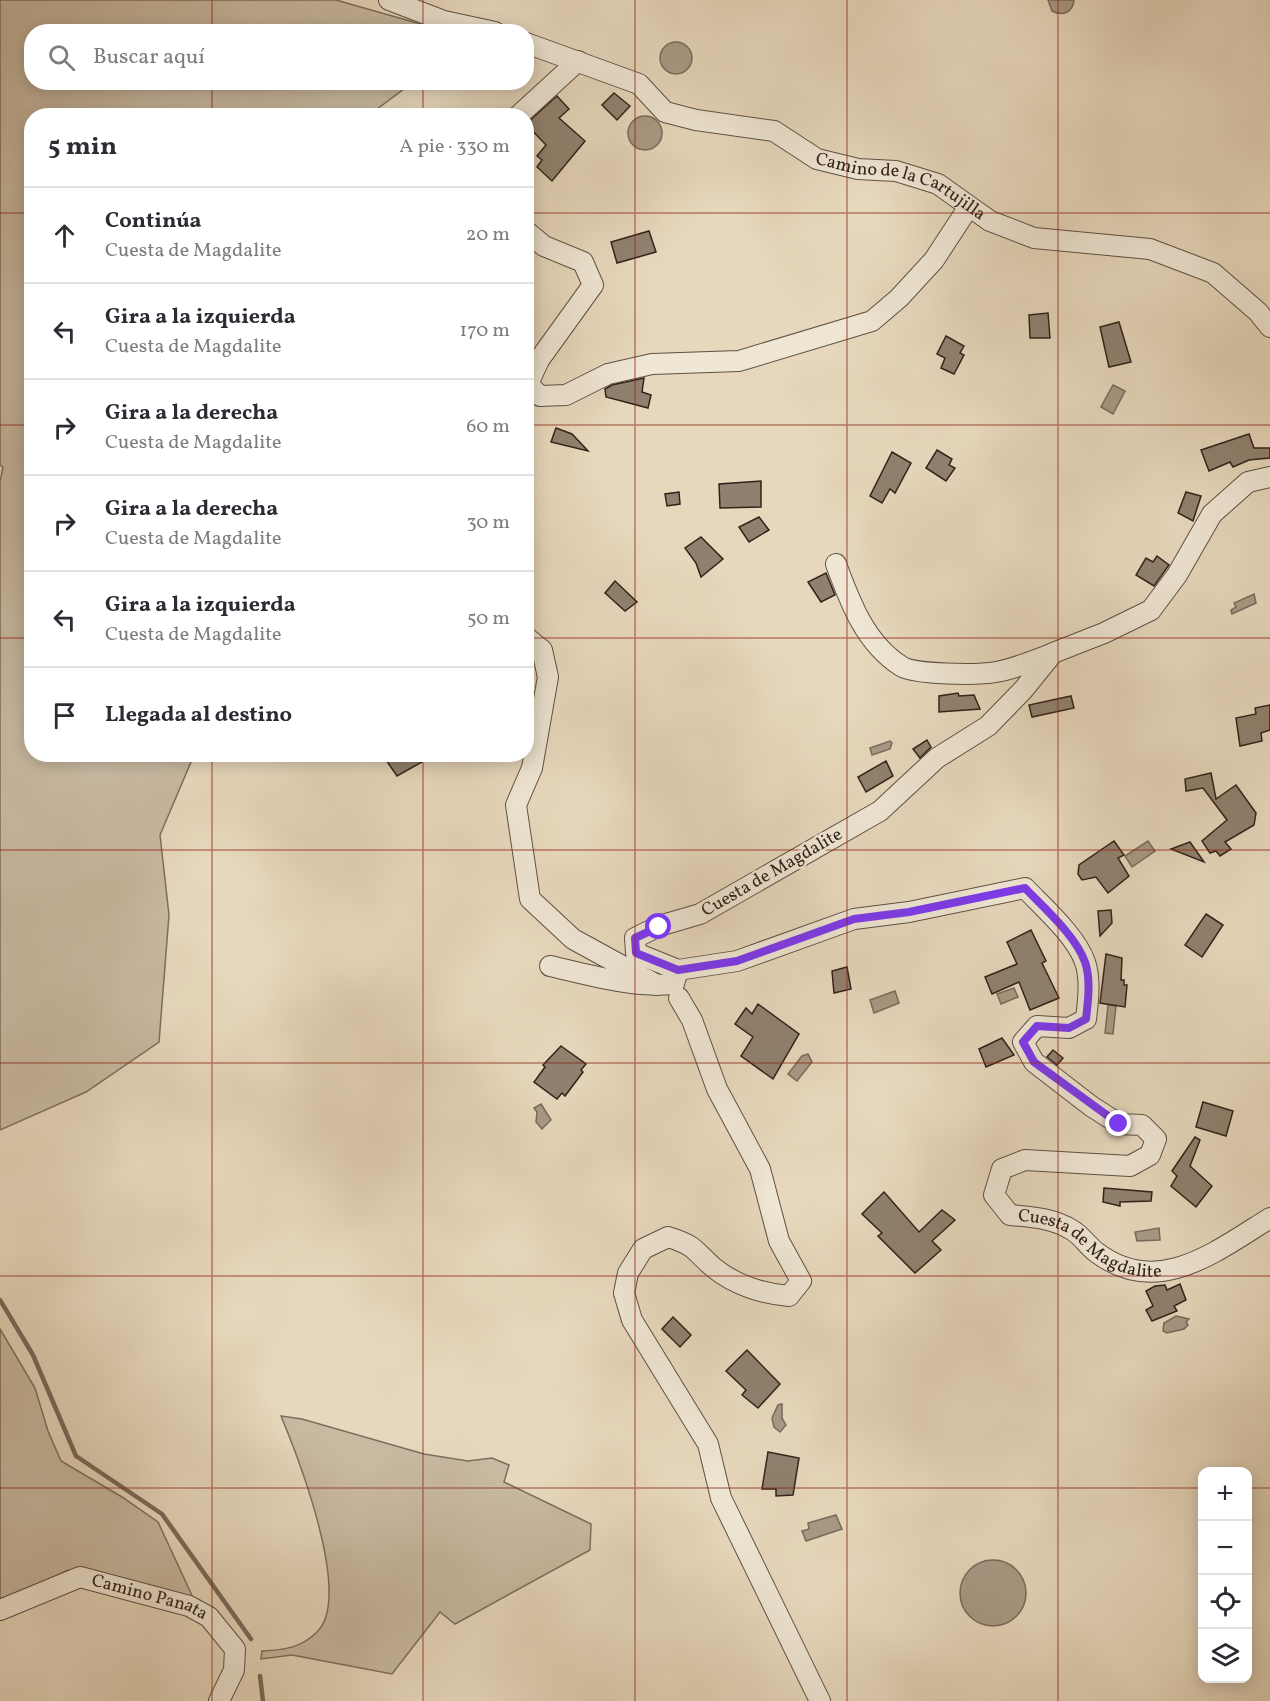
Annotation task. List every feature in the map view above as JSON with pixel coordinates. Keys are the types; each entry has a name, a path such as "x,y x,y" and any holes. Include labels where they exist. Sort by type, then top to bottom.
{"street":[{"path":"389,0 458,24"},
{"name":"Camino de la Cartujilla","path":"534,46 639,84 665,112 696,120 774,131 817,159 858,169 896,171 938,184 968,208 990,221 1034,238 1150,249 1213,273 1258,312 1270,327"},
{"path":"527,108 578,61"},
{"path":"534,390 540,396 566,395 608,374 652,363 739,361 872,321 899,298 934,260 968,208"},
{"path":"534,238 544,246 583,262 593,285 539,360 534,371"},
{"name":"Cuesta de Magdalite","path":"1270,477 1248,482 1212,514 1177,575 1150,610 1104,633 1053,653 1023,690 988,726 937,758 880,811 700,915 659,927 635,938 636,953 678,970 737,961 854,919 909,912 1025,888 1065,930 1085,962 1088,995 1086,1019 1069,1028 1037,1026 1023,1042 1034,1062 1091,1106 1119,1124 1142,1125 1156,1139 1150,1155 1130,1166 1025,1160 1002,1169 994,1195 1010,1215 1042,1218 1072,1230 1097,1252 1137,1273 1170,1271 1200,1259 1270,1218"},
{"path":"836,564 850,604 874,642 902,668 945,674 996,672 1053,653"},
{"path":"534,644 542,650 548,677 534,757"},
{"path":"533,762 516,805 530,899 573,939 657,985"},
{"path":"550,966 603,978 657,985 674,984 678,970"},
{"path":"679,998 692,1020 717,1089 760,1169 779,1241 801,1281 789,1296 771,1294 734,1282 714,1268 690,1244 668,1237 643,1249 628,1274 624,1293 632,1320 708,1444 721,1498 820,1701"},
{"name":"Camino Panata","path":"0,1610 80,1577 189,1606 209,1617 235,1649 234,1670 219,1701"}],"shaded area":[{"path":"0,0 336,0 420,24 24,24 24,90 403,90 378,108 24,108 24,762 191,762 160,835 169,915 159,1042 86,1092 0,1130 0,482 3,467 0,465"},
{"path":"1048,0 1074,0 1070,10 1060,14 1052,11"},
{"path":"676,42 687,47 692,58 687,69 676,74 665,69 660,58 665,47"},
{"path":"645,116 657,121 662,133 657,145 645,150 633,145 628,133 633,121"},
{"path":"1113,385 1125,391 1113,414 1101,407"},
{"path":"1254,594 1256,603 1232,614 1231,610 1236,607 1234,603"},
{"path":"890,741 892,743 890,749 872,755 870,748"},
{"path":"1148,841 1155,851 1132,867 1125,856"},
{"path":"1014,988 1018,997 1001,1004 997,994"},
{"path":"895,991 899,1003 874,1013 870,1000"},
{"path":"1108,1005 1116,1006 1113,1034 1105,1033"},
{"path":"808,1054 812,1062 797,1081 788,1074 802,1056"},
{"path":"541,1104 551,1120 542,1129 536,1122 537,1112 534,1108"},
{"path":"1159,1228 1160,1240 1137,1241 1135,1232"},
{"path":"1176,1316 1189,1319 1186,1322 1188,1325 1184,1329 1167,1333 1163,1331 1164,1323"},
{"path":"0,1329 35,1388 48,1431 61,1461 122,1497 158,1522 196,1604 68,1570 0,1603"},
{"path":"782,1404 782,1418 786,1425 780,1432 774,1427 772,1418 778,1405"},
{"path":"281,1416 302,1419 424,1454 468,1461 492,1458 509,1465 504,1482 591,1524 590,1550 455,1624 440,1612 392,1674 292,1655 261,1659 262,1651 292,1647 305,1642 317,1632 326,1614 329,1589 319,1526 299,1462"},
{"path":"836,1515 842,1529 806,1541 802,1531 809,1529 808,1523"},
{"path":"993,1560 1006,1563 1016,1570 1023,1580 1026,1593 1023,1606 1016,1616 1006,1623 993,1626 980,1623 970,1616 963,1606 960,1593 963,1580 970,1570 980,1563"}],"building":[{"path":"614,93 630,106 617,120 602,105"},
{"path":"557,96 569,109 559,118 585,141 552,181 537,167 542,160 537,156 546,145 534,132 534,117"},
{"path":"649,231 656,252 617,263 611,242"},
{"path":"1048,313 1050,338 1030,338 1029,315"},
{"path":"1119,322 1131,362 1109,367 1100,327"},
{"path":"946,336 964,346 960,353 964,355 954,374 941,368 945,358 937,354"},
{"path":"644,378 642,392 651,395 648,408 606,397 605,389 612,385"},
{"path":"556,428 572,434 588,451 551,442"},
{"path":"1249,434 1254,448 1270,448 1270,458 1249,460 1233,467 1230,462 1209,471 1201,450"},
{"path":"937,450 952,459 949,465 955,468 946,481 926,468"},
{"path":"892,452 911,463 895,493 890,489 882,503 870,496"},
{"path":"761,481 761,507 720,508 719,484"},
{"path":"679,492 680,504 667,506 665,494"},
{"path":"1186,492 1201,496 1193,521 1178,513"},
{"path":"759,517 769,530 749,542 739,527"},
{"path":"701,537 723,559 701,577 696,563 685,548"},
{"path":"1157,556 1169,565 1154,586 1136,575 1146,558 1153,562"},
{"path":"826,573 835,595 821,602 808,582"},
{"path":"615,581 637,602 625,611 605,593"},
{"path":"958,693 959,696 974,695 980,709 939,712 939,696"},
{"path":"1071,696 1074,708 1032,717 1029,705"},
{"path":"1270,705 1270,730 1261,733 1262,741 1240,746 1236,718 1256,714 1255,708"},
{"path":"927,740 931,747 920,758 913,749"},
{"path":"886,761 893,776 866,792 858,777"},
{"path":"387,762 422,762 397,776"},
{"path":"1211,773 1216,799 1236,785 1256,813 1254,825 1225,842 1231,849 1220,856 1216,851 1210,853 1202,841 1227,820 1203,788 1186,791 1185,779"},
{"path":"1114,841 1124,855 1118,858 1129,876 1108,893 1096,877 1082,880 1078,874 1079,865"},
{"path":"1190,842 1204,862 1171,849"},
{"path":"1111,910 1112,923 1100,936 1098,911"},
{"path":"1206,914 1223,925 1202,957 1185,945"},
{"path":"1031,930 1046,961 1042,963 1059,998 1030,1010 1019,982 992,994 985,977 1017,964 1007,942"},
{"path":"1106,954 1122,958 1121,980 1124,980 1124,985 1127,985 1125,1007 1100,1003"},
{"path":"847,967 851,989 834,993 832,971"},
{"path":"758,1004 799,1034 773,1079 741,1056 753,1037 735,1024 746,1008 752,1014"},
{"path":"1002,1038 1014,1055 986,1067 979,1049"},
{"path":"561,1046 586,1064 581,1070 583,1072 565,1096 562,1093 557,1099 534,1082 545,1067 543,1065"},
{"path":"1053,1050 1063,1058 1057,1065 1047,1057"},
{"path":"1203,1102 1233,1111 1226,1136 1196,1127"},
{"path":"1195,1137 1200,1140 1190,1166 1212,1186 1196,1207 1171,1186 1177,1176 1172,1171"},
{"path":"1104,1188 1152,1192 1151,1201 1120,1202 1120,1206 1103,1202"},
{"path":"884,1192 919,1232 942,1210 955,1220 932,1241 941,1250 915,1273 878,1236 882,1233 862,1214"},
{"path":"1180,1284 1186,1300 1174,1306 1177,1311 1152,1321 1146,1310 1153,1306 1146,1291 1155,1286 1165,1285 1167,1290"},
{"path":"673,1317 691,1335 680,1347 662,1329"},
{"path":"747,1350 780,1384 758,1408 742,1395 746,1390 726,1371"},
{"path":"768,1452 799,1458 793,1495 776,1496 776,1489 762,1489"}],"waterway":[{"path":"0,1300 33,1355 76,1456 162,1514 251,1639"},
{"path":"260,1676 263,1701"}],"route":[{"path":"659,927 635,938 636,953 678,970 737,961 854,919 909,912 1025,888 1065,930 1085,962 1088,995 1086,1019 1069,1028 1037,1026 1023,1042 1034,1062 1091,1106 1119,1124"}]}
